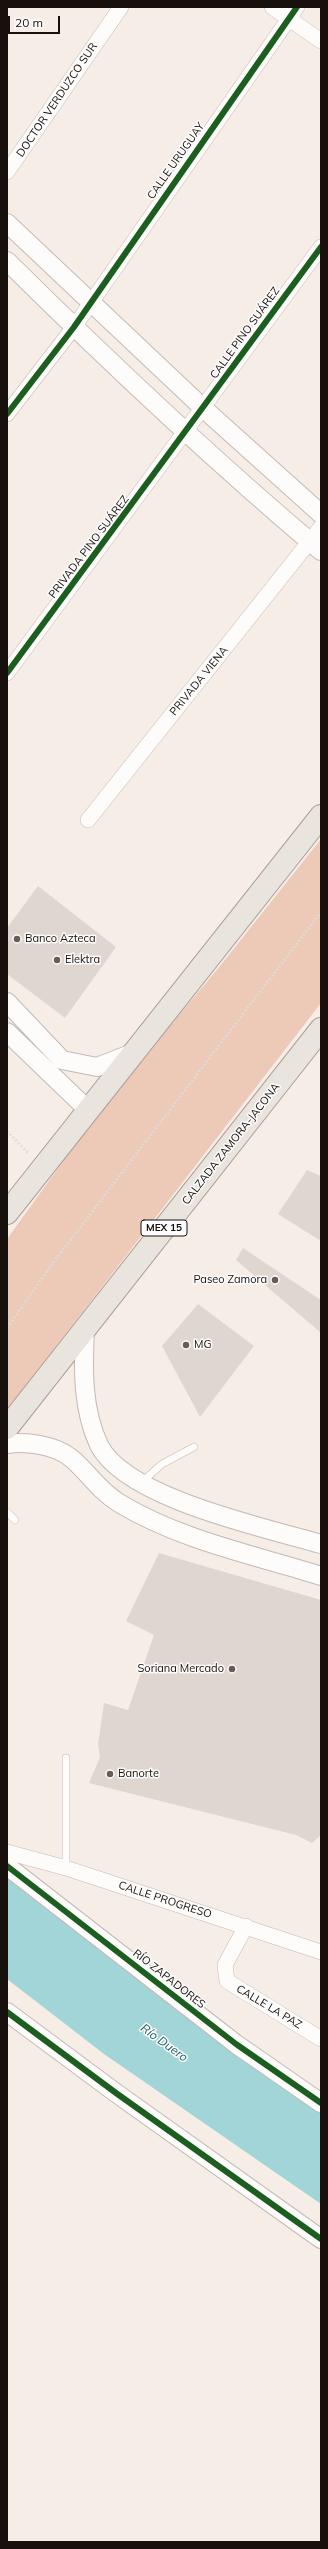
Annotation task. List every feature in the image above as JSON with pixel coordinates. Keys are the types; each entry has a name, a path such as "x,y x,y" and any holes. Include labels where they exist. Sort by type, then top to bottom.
{"main road":[{"path":"7,1212 87,1109 321,816"},
{"name":"CALZADA ZAMORA-JACONA","path":"7,1428 321,1029"}],"street":[{"name":"DOCTOR VERDUZCO SUR","path":"7,172 120,7"},
{"path":"272,7 292,13 321,41"},
{"name":"CALLE URUGUAY","path":"7,414 74,328 292,13"},
{"path":"7,223 90,303 203,408 321,514"},
{"name":"CALLE PINO SUÁREZ","path":"187,432 321,247"},
{"path":"7,261 74,328 187,432 316,547"},
{"name":"PRIVADA PINO SUÁREZ","path":"7,673 187,432"},
{"name":"PRIVADA VIENA","path":"88,820 316,547 321,527"},
{"path":"7,1002 62,1060 97,1067 133,1053"},
{"path":"7,1032 87,1109"},
{"path":"85,1329 84,1384 89,1415 100,1446 117,1467 140,1484 195,1506 321,1544"},
{"path":"7,1444 35,1444 56,1449 71,1457 98,1487 119,1503 165,1528 321,1576"},
{"name":"CALLE PROGRESO","path":"7,1852 66,1868 246,1926 321,1952"},
{"name":"RÍO ZAPADORES","path":"7,1866 236,2044 321,2103"},
{"name":"CALLE LA PAZ","path":"246,1926 225,1965 227,1981 321,2039"},
{"path":"7,2012 116,2094 321,2239"}],"lane":[{"path":"140,1484 162,1464 179,1453 194,1447"},
{"path":"7,1512 15,1520"},
{"path":"66,1758 66,1868"}],"path":[{"path":"7,1328 53,1264 321,912"},
{"path":"7,1131 41,1168"}],"shaded area":[{"path":"321,839 321,1003 7,1410 7,1239 105,1103 220,966"}],"water":[{"name":"Río Duero","path":"7,1896 321,2120 321,2204 104,2054 7,1979"}],"building":[{"name":"Elektra","path":"38,886 116,947 65,1018 7,974 7,928"},
{"path":"307,1170 321,1176 321,1241 278,1214"},
{"name":"Paseo Zamora","path":"243,1248 321,1300 321,1333 236,1260"},
{"path":"198,1304 254,1346 200,1417 162,1346"},
{"name":"Soriana Mercado","path":"159,1553 321,1600 321,1835 312,1843 296,1835 89,1783 100,1757 98,1744 104,1703 128,1710 154,1635 126,1621"}],"waterway":[{"path":"7,1888 321,2124"}],"cycle path":[{"path":"7,414 74,327 297,7"},
{"path":"7,673 321,247"},
{"path":"7,1866 236,2044 321,2103"},
{"path":"7,2012 116,2093 321,2239"}],"place":[{"name":"Banco Azteca","path":"17,939"},
{"name":"Elektra","path":"57,960"},
{"name":"Paseo Zamora","path":"275,1280"},
{"name":"MG","path":"186,1345"},
{"name":"Soriana Mercado","path":"232,1669"},
{"name":"Banorte","path":"110,1774"}]}
